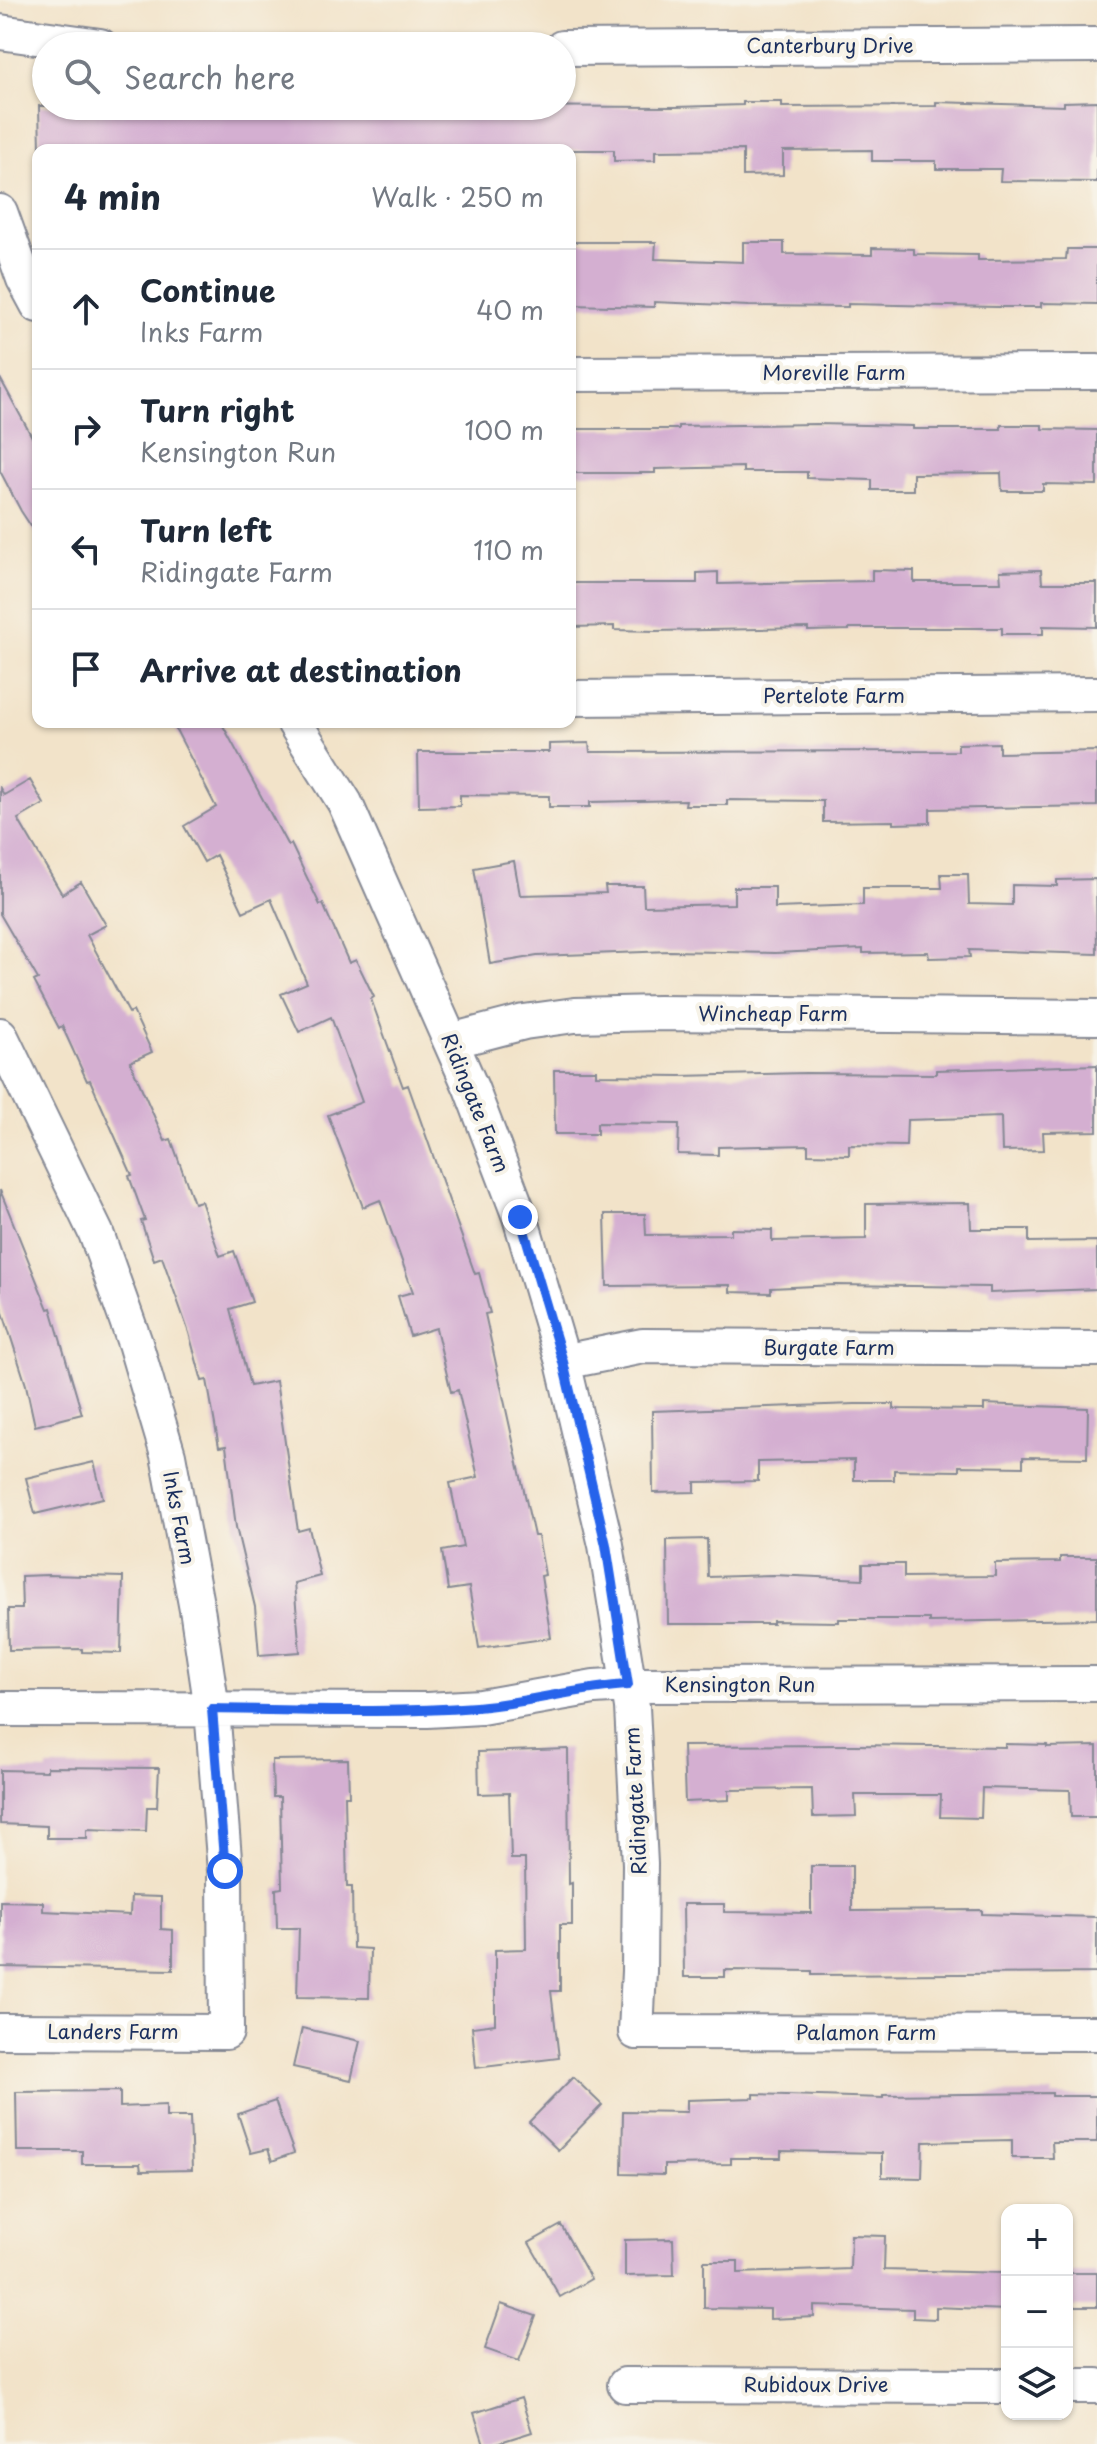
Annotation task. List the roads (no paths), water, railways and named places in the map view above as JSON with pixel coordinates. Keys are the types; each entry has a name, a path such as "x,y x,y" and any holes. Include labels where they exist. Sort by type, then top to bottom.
{"street":[{"path":"0,32 32,36"},
{"name":"Canterbury Drive","path":"576,48 1097,45"},
{"path":"0,212 32,294"},
{"name":"Moreville Farm","path":"576,374 1097,372"},
{"name":"Pertelote Farm","path":"576,698 1097,694"},
{"name":"Ridingate Farm","path":"298,728 345,803 451,1041 520,1217 563,1362 606,1545 628,1685 640,1864 636,2032"},
{"name":"Wincheap Farm","path":"451,1041 524,1022 575,1015 1097,1017"},
{"name":"Inks Farm","path":"0,1035 96,1233 135,1343 168,1455 212,1709 225,1871 226,2032"},
{"name":"Burgate Farm","path":"563,1362 643,1346 1097,1349"},
{"name":"Kensington Run","path":"0,1709 427,1710 481,1707 594,1687 628,1685 1097,1684"},
{"name":"Landers Farm","path":"0,2031 226,2032"},
{"name":"Palamon Farm","path":"636,2032 1097,2033"},
{"name":"Rubidoux Drive","path":"625,2385 1001,2386"},
{"path":"1073,2386 1097,2386"}]}
